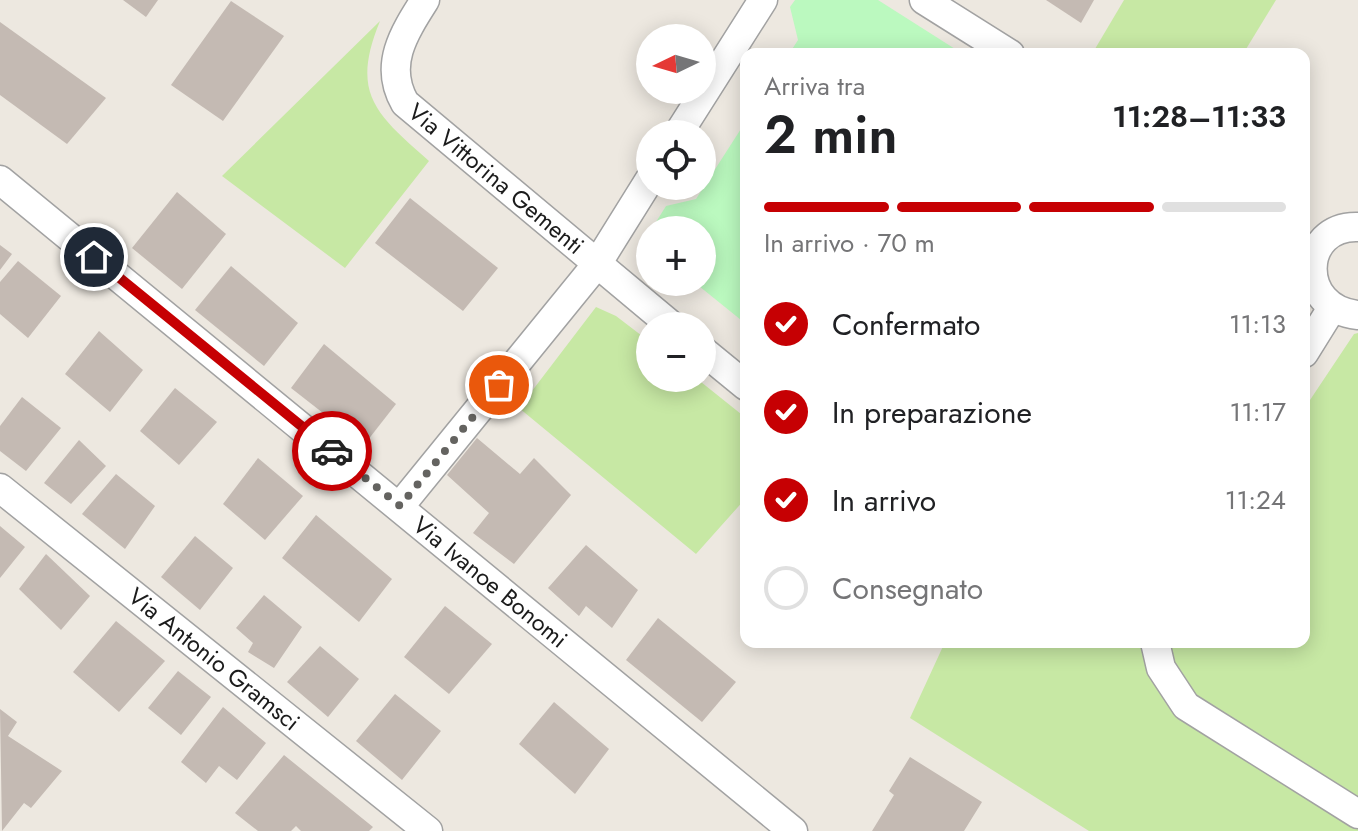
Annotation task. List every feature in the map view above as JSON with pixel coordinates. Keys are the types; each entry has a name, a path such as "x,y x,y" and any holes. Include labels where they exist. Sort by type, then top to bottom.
{"street":[{"name":"Via Vittorina Gementi","path":"425,0 400,40 396,56 396,88 405,103 655,312"},
{"path":"687,120 763,0"},
{"path":"924,0 1000,48"},
{"name":"Via Ivanoe Bonomi","path":"0,180 793,831"},
{"path":"400,506 597,264 637,200"},
{"path":"1310,347 1345,311 1315,288 1311,242 1339,229 1358,227"},
{"path":"716,361 740,381"},
{"name":"Via Antonio Gramsci","path":"0,488 428,831"},
{"path":"1156,648 1161,668 1186,706 1358,814"}],"green space":[{"path":"795,0 878,0 954,48 793,48 798,40 790,7"},
{"path":"1124,0 1276,0 1247,48 1096,48"},
{"path":"380,21 368,67 368,85 373,101 395,130 429,161 345,268 222,176"},
{"path":"740,130 740,319 711,296 716,296 716,216 660,216 666,206 692,200 716,200 716,168"},
{"path":"596,307 616,316 636,331 636,392 714,392 740,413 740,505 696,554 519,408"},
{"path":"1358,333 1358,831 1089,831 910,718 942,648 1310,648 1310,400 1354,334"}],"building":[{"path":"123,0 158,0 146,17"},
{"path":"1046,0 1094,0 1081,23"},
{"path":"231,1 284,36 223,121 171,85"},
{"path":"0,22 106,98 67,144 0,95"},
{"path":"177,192 226,234 182,289 132,248"},
{"path":"410,198 498,268 463,311 375,243"},
{"path":"0,245 12,254 0,270"},
{"path":"18,261 61,296 28,338 0,314 0,282"},
{"path":"231,266 298,323 264,366 195,310"},
{"path":"99,331 143,370 110,412 65,374"},
{"path":"324,344 396,404 364,445 291,388"},
{"path":"175,388 217,422 179,465 140,431"},
{"path":"22,397 61,428 26,471 0,451 0,426"},
{"path":"477,438 520,474 534,458 571,495 514,564 473,533 489,513 447,475"},
{"path":"79,440 106,466 71,504 44,483"},
{"path":"258,458 303,496 265,540 223,504"},
{"path":"116,474 155,506 125,549 82,514"},
{"path":"316,515 392,579 359,622 282,558"},
{"path":"0,526 25,547 0,578"},
{"path":"195,536 233,568 200,610 161,577"},
{"path":"586,545 638,590 612,628 586,606 579,616 548,588"},
{"path":"46,554 90,596 61,630 19,589"},
{"path":"264,595 302,627 274,668 248,652 253,643 236,628"},
{"path":"445,606 492,644 449,694 404,657"},
{"path":"658,618 736,682 702,722 626,660"},
{"path":"116,621 165,661 119,712 73,672"},
{"path":"320,646 359,679 328,717 287,682"},
{"path":"178,671 211,697 181,735 148,708"},
{"path":"395,694 441,731 402,780 356,741"},
{"path":"554,702 609,749 575,794 519,744"},
{"path":"223,707 266,743 237,780 219,766 206,783 181,762"},
{"path":"0,709 17,722 8,736 62,771 31,808 24,803 2,831"},
{"path":"284,755 373,827 369,831 301,831 296,826 291,831 258,831 235,813"},
{"path":"910,757 982,802 964,831 872,831 894,795 889,791"}],"way so far":[{"path":"332,451 400,506 499,385"}],"route":[{"path":"94,257 332,451"}]}
